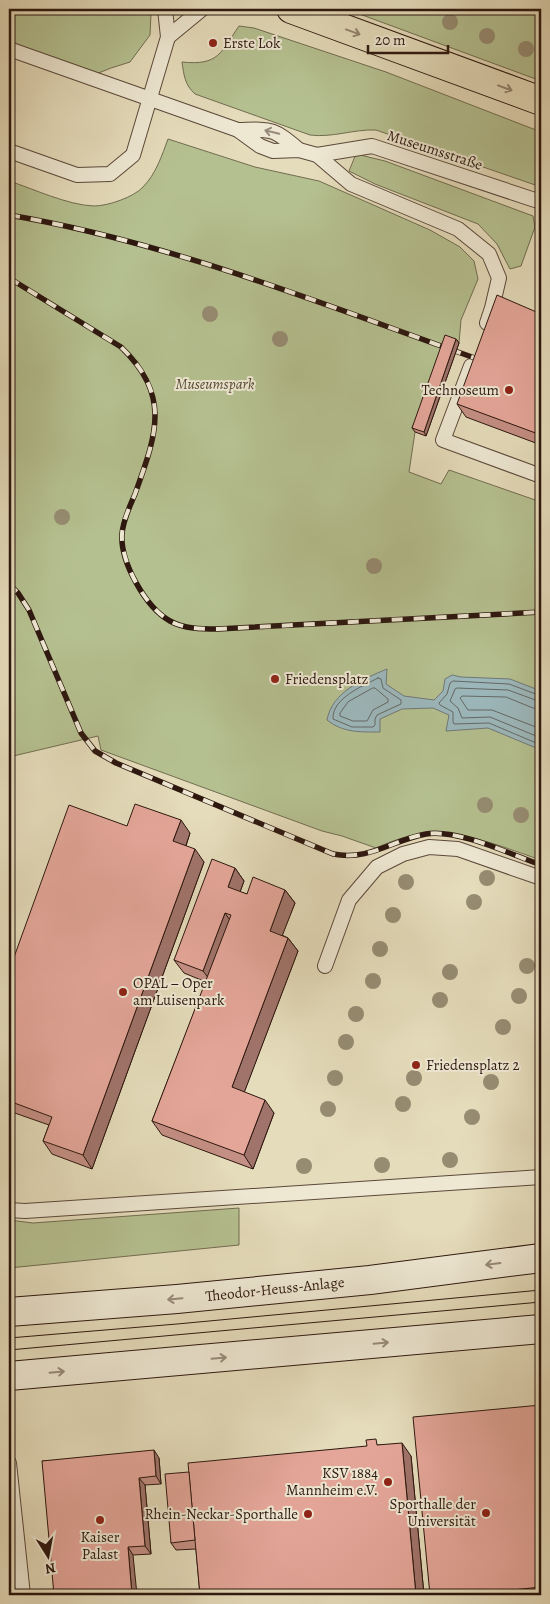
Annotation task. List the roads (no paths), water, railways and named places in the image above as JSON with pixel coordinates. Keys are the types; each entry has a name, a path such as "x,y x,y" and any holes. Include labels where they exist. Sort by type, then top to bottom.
{"main road":[{"path":"291,9 541,101"},
{"name":"Theodor-Heuss-Anlage","path":"9,1312 370,1280 541,1258"},
{"path":"9,1376 541,1328"}],"lane":[{"path":"9,151 77,175 110,174 133,155 168,37 165,9"},
{"path":"168,37 202,9"},
{"name":"Museumsstraße","path":"9,48 238,130 267,129 280,134 299,150 317,155 372,146 541,202"},
{"name":"Museumsstraße","path":"317,155 351,184 458,229 489,254 499,278 492,308 483,334"},
{"path":"476,351 443,440 541,476"},
{"path":"325,966 349,900 377,867 402,854 429,847 458,849 541,878"},
{"path":"9,1210 25,1212 541,1177"},
{"path":"9,1463 23,1595"}],"water":[{"path":"387,669 386,684 404,696 434,700 443,691 445,679 452,675 510,679 541,691 541,750 488,728 446,731 449,715 433,708 402,709 380,719 380,732 346,730 327,720 330,710 342,694 368,677"}],"tram line":[{"path":"9,1338 541,1290"},
{"path":"9,1350 541,1302"}],"railway":[{"path":"9,215 70,227 191,259 250,278 486,362"},
{"path":"9,278 121,347 137,365 148,382 153,399 155,417 153,434 143,473 127,513 122,534 122,545 130,570 143,594 170,621 187,627 218,629 541,612"},
{"path":"9,584 18,593 29,610 81,733 95,751 116,763 333,854 358,855 414,837 439,833 484,844 541,865"}],"place":[{"name":"Erste Lok","path":"213,43"},
{"name":"Technoseum","path":"509,390"},
{"name":"Friedensplatz","path":"275,679"},
{"name":"OPAL – Oper am Luisenpark","path":"123,992"},
{"name":"Friedensplatz 2","path":"416,1065"},
{"name":"KSV 1884 Mannheim e.V.","path":"388,1482"},
{"name":"Sporthalle der Universität","path":"486,1513"},
{"name":"Rhein-Neckar-Sporthalle","path":"308,1514"},
{"name":"Kaiser Palast","path":"100,1520"}],"park label":[{"name":"Museumspark","path":"215,384"}]}
